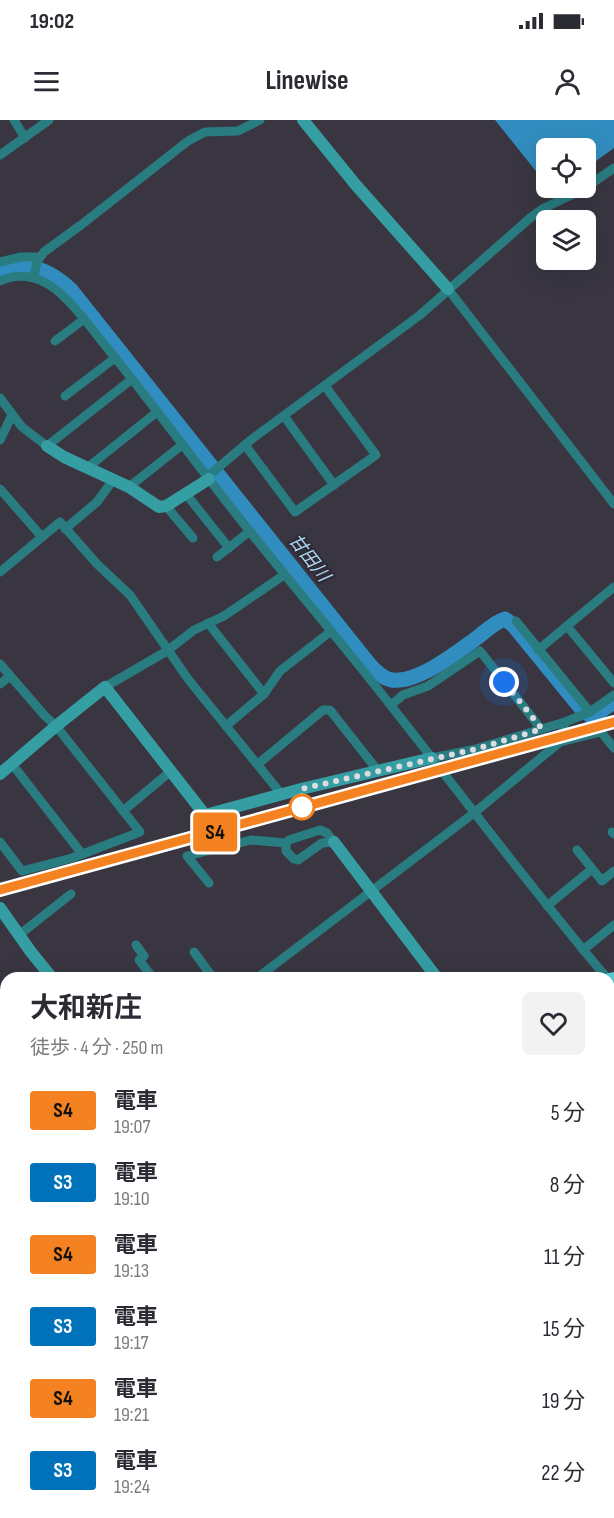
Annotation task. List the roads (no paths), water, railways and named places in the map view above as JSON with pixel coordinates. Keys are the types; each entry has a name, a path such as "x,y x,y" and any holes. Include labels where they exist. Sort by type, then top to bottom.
{"street":[{"path":"14,120 25,138"},
{"path":"0,155 49,120"},
{"path":"34,275 39,260 188,141 205,132 238,131 260,120"},
{"path":"303,120 360,190 448,289 614,504"},
{"path":"0,398 22,427 47,446 129,487 159,507 166,506 186,494 245,445 420,315 530,218 544,208 582,190 614,168"},
{"path":"0,262 21,257 39,260"},
{"path":"0,281 34,275 60,293 132,378 284,575 390,705 547,906 603,972"},
{"path":"55,341 83,320"},
{"path":"64,396 115,358"},
{"path":"47,446 132,378"},
{"path":"245,445 295,512 376,455 325,386"},
{"path":"87,468 157,412"},
{"path":"0,440 12,415"},
{"path":"284,416 334,485"},
{"path":"129,487 182,445"},
{"path":"65,529 97,502 113,480"},
{"path":"0,489 42,537"},
{"path":"186,494 229,548"},
{"path":"166,506 193,538"},
{"path":"0,572 60,522 97,564 130,595 167,651 282,795"},
{"path":"217,557 250,531"},
{"path":"0,774 105,687 167,651 194,630 224,616 284,575"},
{"path":"538,650 614,586"},
{"path":"516,621 585,714"},
{"path":"208,623 264,694"},
{"path":"567,626 614,683"},
{"path":"226,726 264,694 280,671 330,632"},
{"path":"390,705 403,695 428,686 480,651 542,729"},
{"path":"0,664 56,726 140,832 82,854 22,871 0,842"},
{"path":"0,684 10,676"},
{"path":"105,687 206,815 378,771 476,749 565,722 585,714 614,695"},
{"path":"258,764 323,710 330,710 378,771"},
{"path":"560,742 565,722"},
{"path":"265,972 474,813 560,742 601,732 614,748"},
{"path":"12,765 82,854"},
{"path":"123,811 171,771"},
{"path":"209,883 187,856 251,840 286,843 293,838 320,830 327,833 433,972"},
{"path":"286,843 286,851 298,860 322,843 334,842"},
{"path":"577,850 602,881 614,872"},
{"path":"547,906 592,869"},
{"path":"19,935 71,894"},
{"path":"0,908 47,972"},
{"path":"583,950 614,925"},
{"path":"136,945 144,956 140,960 149,972"},
{"path":"194,952 209,972"}],"water":[{"path":"495,120 614,120 614,148 596,161 596,138 536,138 536,171"}],"waterway":[{"name":"甘田川","path":"0,271 20,267 38,269 55,277 71,290 376,672 391,680 401,680 423,673 505,619 513,625 580,707 592,717 614,702"},
{"path":"592,717 601,728"}],"railway":[{"path":"0,890 614,722"}],"train":[{"name":"S4","path":"0,890 614,722"}]}
